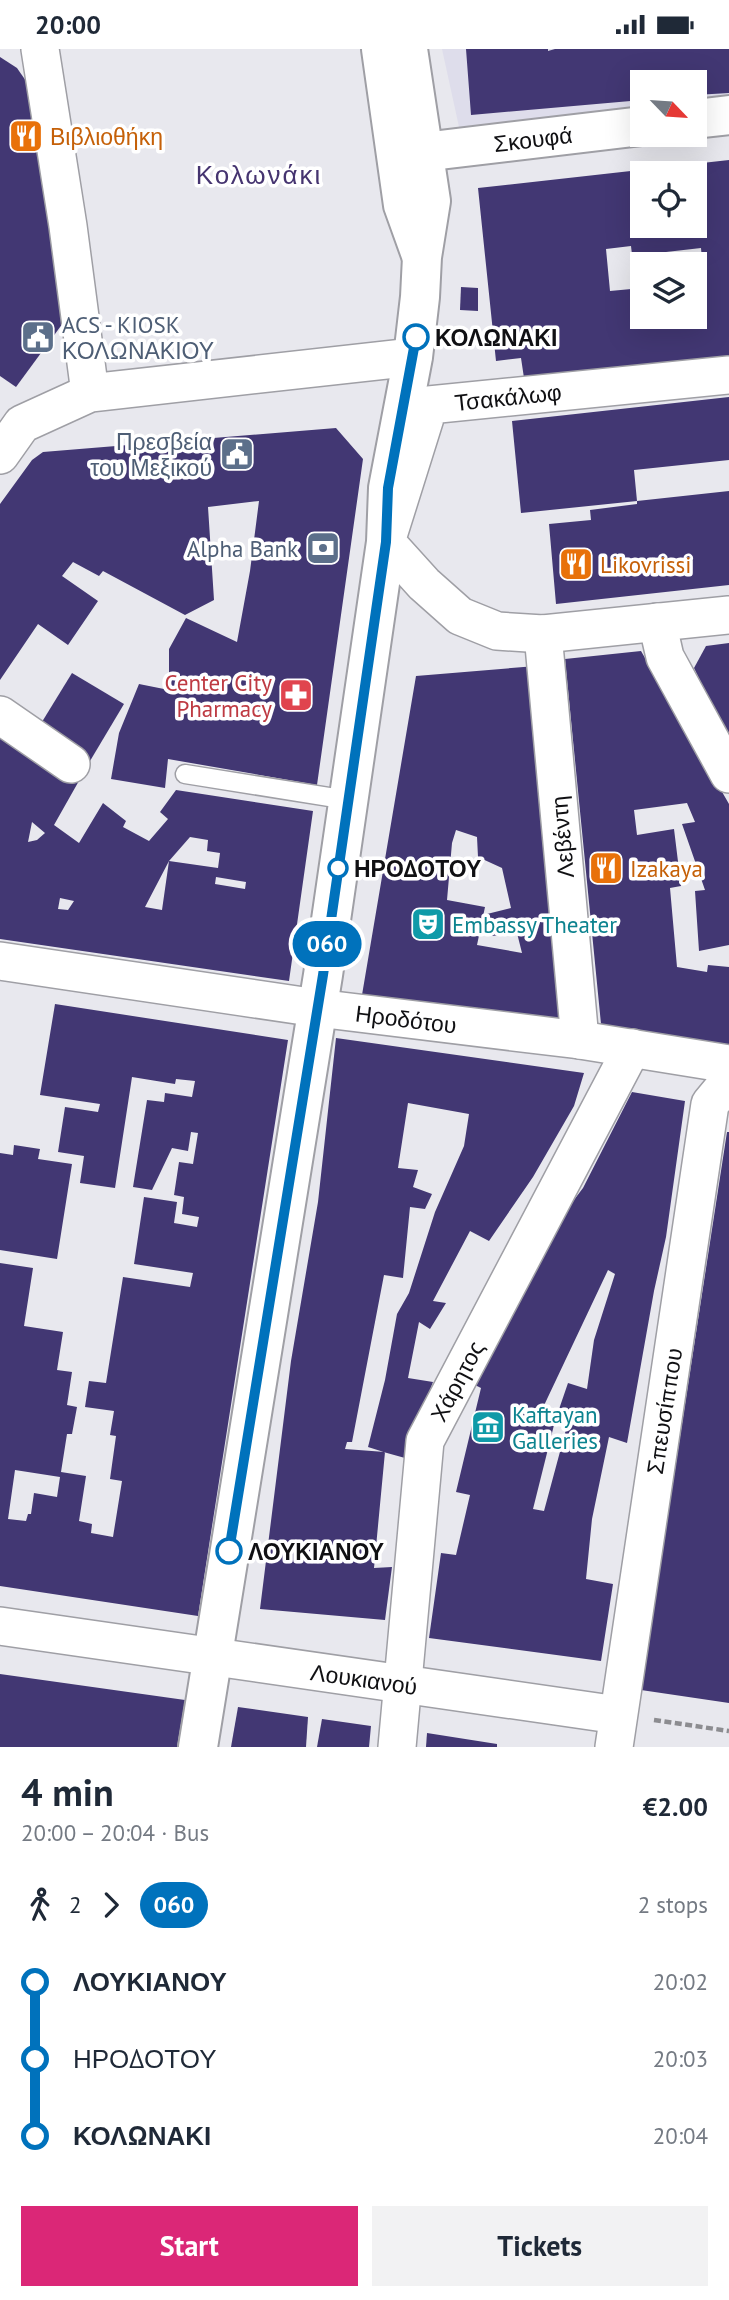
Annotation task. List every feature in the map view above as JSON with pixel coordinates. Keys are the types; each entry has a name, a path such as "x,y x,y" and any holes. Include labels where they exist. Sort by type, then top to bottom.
{"street":[{"path":"40,49 68,226 90,393"},
{"path":"381,49 402,205 422,257"},
{"path":"198,1747 317,1008 386,542 388,488 413,356 422,257 431,201 408,49"},
{"path":"707,118 729,115"},
{"name":"Σκουφά","path":"423,152 630,127"},
{"path":"0,455 11,417 90,393 413,356"},
{"name":"Τσακάλωφ","path":"386,542 429,405 729,375"},
{"path":"386,542 424,584 460,616 497,631 542,634 729,615"},
{"path":"657,622 665,657 729,774"},
{"name":"Λεβέντη","path":"542,634 580,1040"},
{"path":"0,715 71,764"},
{"name":"Ηροδότου","path":"0,961 317,1008 580,1040 729,1064"},
{"name":"Χάρητος","path":"397,1747 425,1441 632,1048"},
{"name":"Σπευσίππου","path":"616,1731 710,1104 729,1081"},
{"name":"Λουκιανού","path":"0,1626 403,1684 616,1731"}],"lane":[{"path":"185,774 348,800"}],"path":[{"path":"616,1731 729,1731"}],"shaded area":[{"path":"442,49 729,49 729,97 707,100 707,70 630,70 630,107 459,127"}],"building":[{"path":"466,49 729,49 729,93 707,94 707,70 630,70 630,101 471,115"},
{"path":"0,57 17,68 35,94 66,319 16,387 0,376"},
{"path":"729,160 729,356 524,378 521,358 496,361 478,188 630,171 630,238 707,238 707,162"},
{"path":"461,287 478,288 478,311 460,310"},
{"path":"729,397 729,460 634,470 637,501 521,513 512,421"},
{"path":"336,428 363,459 317,785 168,759 165,788 111,779 119,733 139,684 169,690 169,649 186,618 237,642 259,501 208,507 214,600 185,615 103,571 99,576 73,562 62,576 98,601 68,645 38,624 0,680 0,504 32,460 43,452"},
{"path":"729,491 729,585 556,604 549,524 591,520 590,510 637,504 637,501"},
{"path":"729,643 729,741 694,668 706,646"},
{"path":"641,651 729,804 729,945 699,951 695,891 705,890 682,824 695,822 687,803 634,810 637,835 674,829 681,886 670,888 677,967 707,972 708,965 729,967 729,1053 602,1034 565,659"},
{"path":"536,666 563,1026 362,995 416,676","holes":["456,830 477,837 478,857 502,868 511,908 487,914 492,936 517,933 522,953 477,945 485,907 447,900 452,843"]},
{"path":"72,673 124,704 90,761 37,730"},
{"path":"0,730 80,779 54,825 79,843 103,803 126,821 123,827 149,841 168,819 160,812 176,790 313,811 289,981 0,939","holes":["32,822 45,833 37,840 28,842","190,837 208,840 207,851 220,853 218,868 169,861","169,861 162,910 145,907","216,877 246,882 245,889 215,884","60,898 74,901 68,910 58,909"]},
{"path":"55,1004 288,1040 198,1616 0,1586 0,1263 33,1268 24,1326 63,1332 57,1370 72,1372 67,1405 77,1407 72,1434 67,1434 61,1472 86,1476 79,1521 92,1524 91,1533 113,1537 122,1481 110,1479 116,1436 110,1435 114,1411 85,1407 89,1381 106,1383 123,1277 190,1287 193,1273 134,1264 144,1197 177,1202 174,1223 197,1227 199,1217 182,1214 184,1197 174,1195 179,1162 193,1164 198,1133 191,1132 188,1151 172,1148 152,1190 133,1187 147,1100 164,1102 165,1093 192,1097 195,1081 176,1079 175,1084 132,1077 115,1188 80,1183 84,1156 58,1152 65,1107 98,1112 100,1104 40,1095","holes":["15,1470 60,1477 57,1497 34,1493 31,1514 28,1514 26,1521 8,1519"]},
{"path":"336,1038 584,1073 574,1106 533,1177 489,1241 470,1231 433,1301 446,1303 430,1329 419,1322 408,1378 433,1382 405,1458 385,1452 374,1568 392,1567 385,1620 260,1609 291,1361 318,1202","holes":["408,1103 469,1114 464,1146 435,1212 409,1293 397,1314 385,1380 368,1447 383,1452 345,1449 347,1442 352,1442 384,1275 403,1278 410,1207 425,1209 432,1194 413,1187 418,1170 398,1168"]},
{"path":"632,1092 685,1101 666,1237 627,1443 609,1437 592,1519 586,1579 613,1584 601,1661 429,1638 441,1553 456,1555 470,1495 456,1492 481,1388 473,1384 543,1241 583,1188","holes":["608,1270 615,1274 594,1340 587,1389 568,1383 556,1418 568,1422 544,1511 533,1509 554,1425 539,1416"]},
{"path":"729,1132 729,1703 641,1690"},
{"path":"14,1145 40,1149 38,1159 72,1164 57,1259 0,1250 0,1153 13,1155"},
{"path":"0,1674 185,1700 177,1747 0,1747"},
{"path":"238,1707 308,1717 306,1747 231,1747"},
{"path":"322,1719 371,1726 369,1747 317,1747"},
{"path":"427,1733 497,1744 497,1747 426,1747"}],"bus line":[{"name":"060","path":"229,1551 323,975 386,542 388,488 416,337"}],"place":[{"name":"Βιβλιοθήκη","path":"26,136"},
{"name":"ACS - KIOSK ΚΟΛΩΝΑΚΙΟΥ","path":"38,337"},
{"name":"ΚΟΛΩΝΑΚΙ","path":"416,337"},
{"name":"Πρεσβεία του Μεξικού","path":"237,454"},
{"name":"Alpha Bank","path":"323,548"},
{"name":"Likovrissi","path":"576,564"},
{"name":"Center City Pharmacy","path":"296,695"},
{"name":"ΗΡΟΔΟΤΟΥ","path":"338,868"},
{"name":"Izakaya","path":"606,868"},
{"name":"Embassy Theater","path":"428,924"},
{"name":"Kaftayan Galleries","path":"488,1427"},
{"name":"ΛΟΥΚΙΑΝΟΥ","path":"229,1551"}],"district":[{"name":"Κολωνάκι","path":"259,174"}]}
